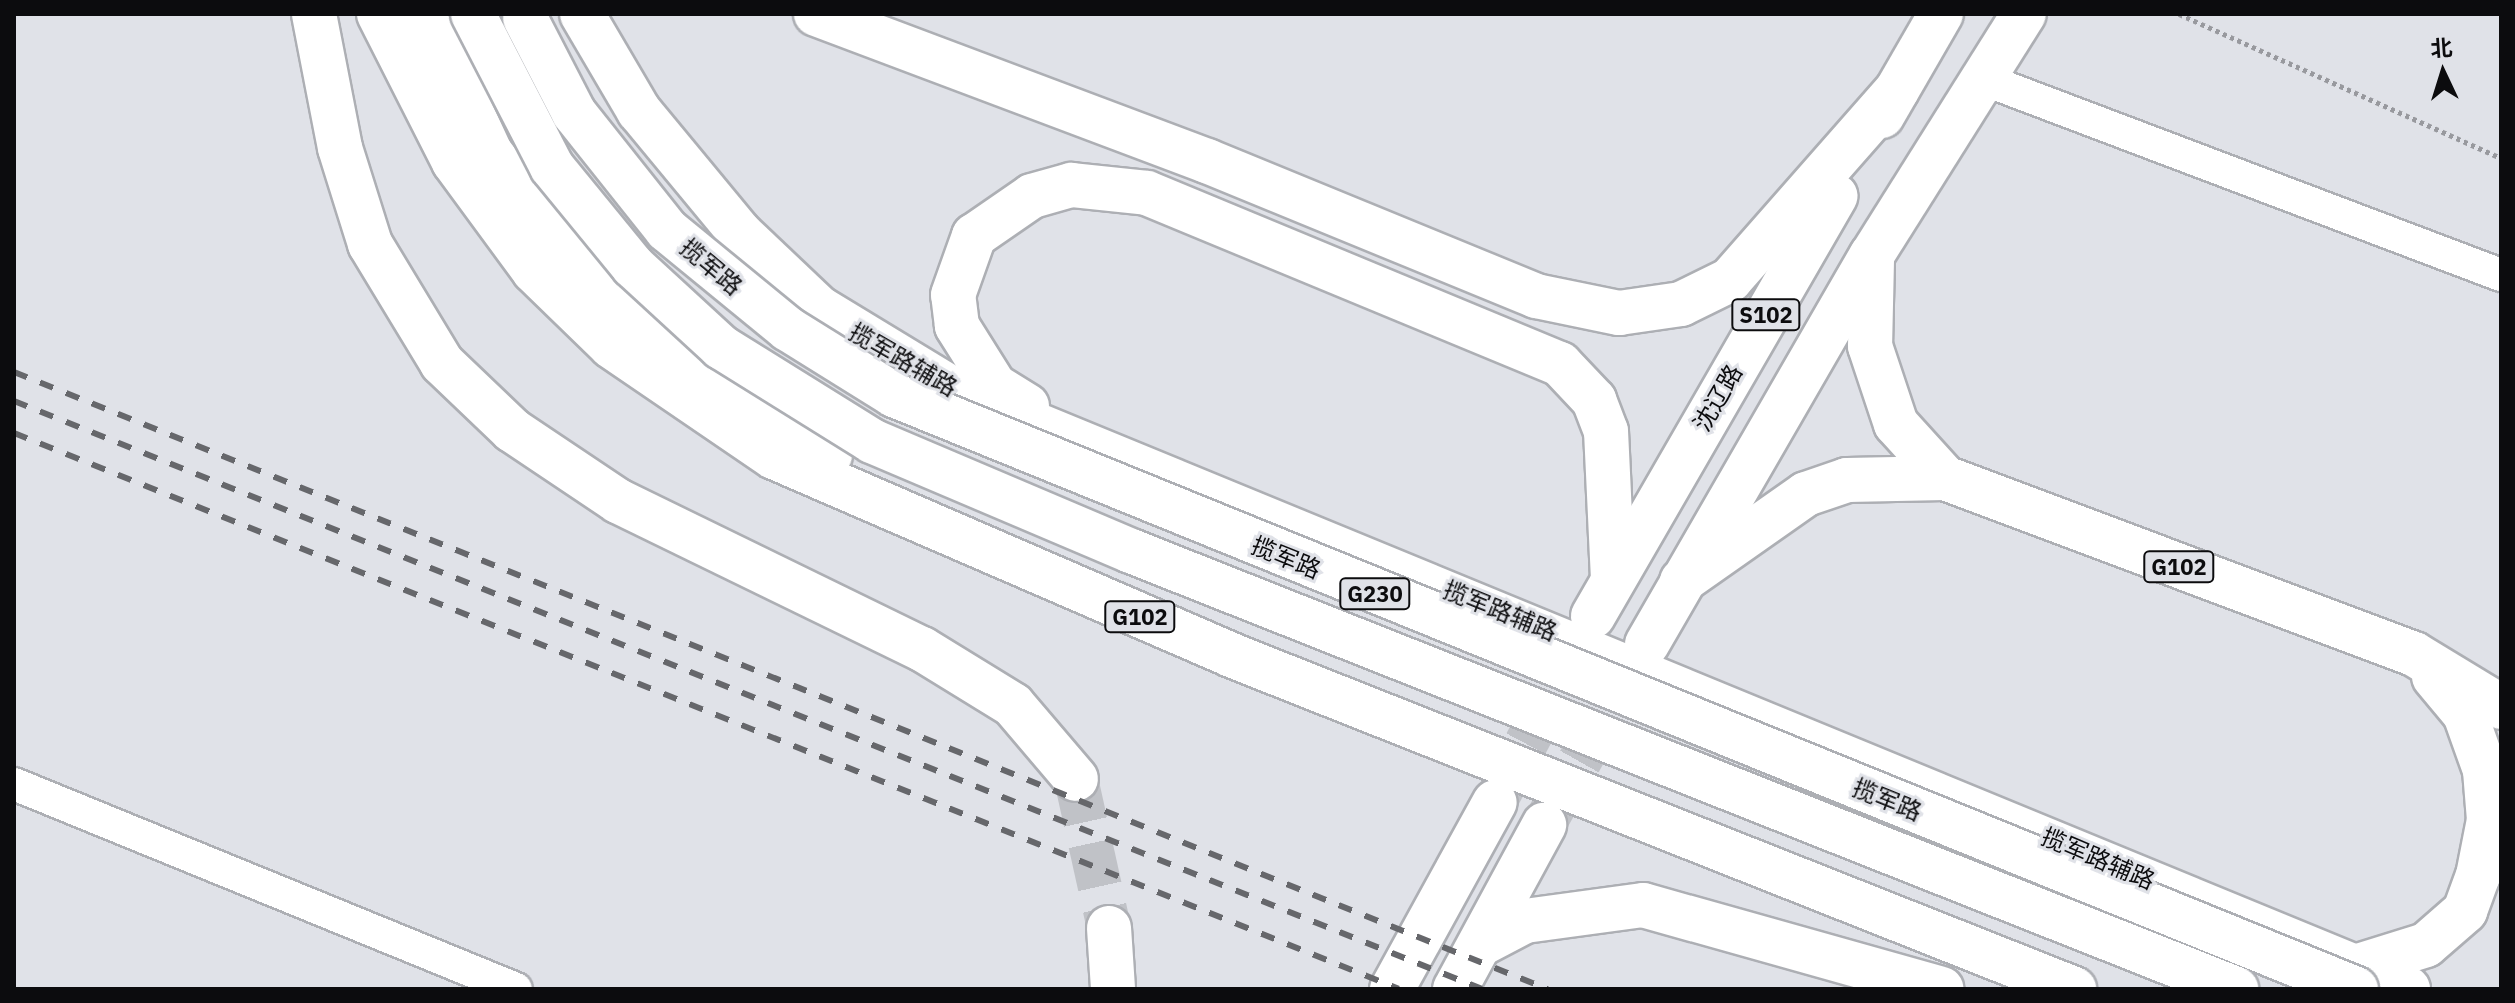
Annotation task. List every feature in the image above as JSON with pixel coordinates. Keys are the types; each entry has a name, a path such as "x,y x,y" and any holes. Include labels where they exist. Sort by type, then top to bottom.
{"highway":[{"path":"314,14 340,148 370,244 442,363 512,430 618,501 922,649 1013,705 1076,779"},
{"name":"G102","path":"379,14 439,136 493,218 573,311 676,396 841,492 1231,655 2074,989"},
{"path":"426,14 484,140 517,192 578,267 673,359 824,452 1231,655"},
{"name":"揽军路","path":"473,14 537,144 633,266 721,347 872,441 1131,551 2236,989"},
{"name":"揽军路辅路","path":"582,14 618,81 669,152 819,308 957,392 1090,445 2356,978 2408,989"},
{"path":"816,14 1575,310 1650,311 1730,280 1897,90"},
{"name":"沈辽路","path":"1090,445 994,385 957,326 953,295 974,236 1032,196 1071,185 1147,193 1560,364 1594,400 1606,431 1603,598 1941,14"},
{"path":"1647,644 1872,255 2024,14"},
{"name":"揽军路","path":"524,16 574,113 667,230 788,329 894,395 954,425 2356,978"},
{"path":"1872,255 1870,346 1896,424 1945,478"},
{"name":"G102","path":"1682,581 1806,494 1847,480 1945,478 2414,654 2465,714 2485,770 2489,820 2465,911 2426,945 2356,978"},
{"path":"2414,654 2501,707"},
{"path":"1392,989 1495,802"},
{"path":"1455,989 1544,825"},
{"path":"1481,944 1525,921 1643,905 1941,989"},
{"path":"1109,928 1113,989"}],"street":[{"path":"1983,79 2501,275"},
{"path":"14,784 516,989"}],"path":[{"path":"2179,14 2501,158"}],"tunnel":[{"path":"1495,802 1583,636"},
{"path":"1547,819 1639,656"},
{"path":"1076,779 1109,928"}],"railway":[{"path":"14,372 1547,989"},
{"path":"14,401 1482,989"},
{"path":"14,433 1399,989"}]}
